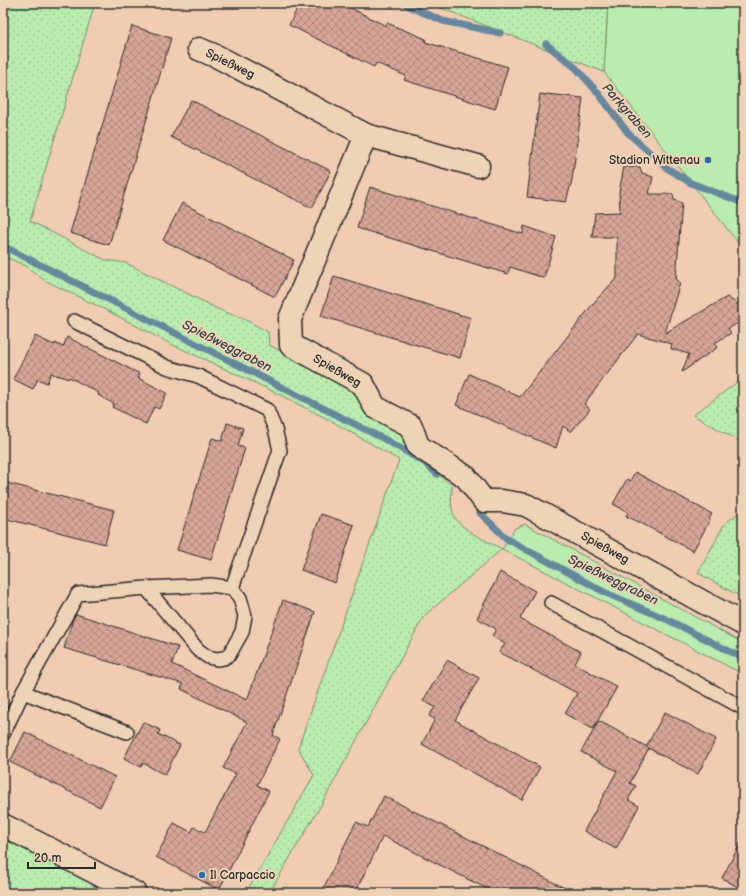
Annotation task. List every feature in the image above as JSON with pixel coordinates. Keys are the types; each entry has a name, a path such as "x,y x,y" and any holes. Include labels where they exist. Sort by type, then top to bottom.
{"street":[{"name":"Spießweg","path":"200,50 218,57 366,135 478,166"},
{"name":"Spießweg","path":"366,135 290,319 291,345 363,384 375,407 411,426 418,446 466,477 484,501 502,501 526,506 743,624"},
{"path":"3,825 135,893"}],"lane":[{"path":"74,321 167,367 198,376 267,410 275,429 280,450 232,588"},
{"path":"3,734 23,692 78,594 146,588 211,585 232,588 240,598 245,616 242,632 229,656 217,659 208,657 198,650 146,588"},
{"path":"551,603 743,708"},
{"path":"23,692 127,732"}],"green space":[{"path":"3,3 95,3 30,221 105,260 126,263 224,312 242,318 268,332 269,345 355,390 403,431 410,452 452,485 451,503 456,519 474,534 502,549 424,616 320,807 269,893 246,893 314,775 298,748 399,460 328,419 169,343 44,280 26,266 3,256"},
{"path":"428,3 608,3 604,72"},
{"name":"Stadion Wittenau","path":"608,3 743,3 743,249 604,72"},
{"path":"743,378 743,443 693,415"},
{"path":"743,510 743,598 698,573 725,523"},
{"path":"525,524 743,643 743,674 502,549 515,528"},
{"path":"3,836 118,893 3,893"}],"building":[{"path":"300,3 341,3 386,26 387,23 426,39 425,42 508,67 495,109 404,80 406,76 376,63 374,67 289,25"},
{"path":"132,26 171,38 109,245 70,233"},
{"path":"540,94 583,98 572,180 566,202 527,197"},
{"path":"191,100 331,171 312,208 171,137"},
{"path":"624,167 640,167 642,173 653,177 649,194 673,194 674,200 682,203 676,278 680,283 665,333 727,297 740,306 738,311 743,320 728,329 731,333 715,343 718,347 682,372 689,354 671,349 672,344 638,334 584,404 590,409 571,432 563,426 556,448 456,405 469,374 520,397 596,300 617,278 617,237 592,237 595,213 620,212 619,192"},
{"path":"370,187 523,234 524,226 556,237 544,278 510,267 508,274 357,228"},
{"path":"182,203 294,260 275,297 163,240"},
{"path":"334,276 471,318 460,358 321,316"},
{"path":"35,336 54,345 55,343 63,347 67,337 140,374 138,378 167,393 159,409 154,407 146,424 112,407 114,404 98,395 99,393 69,377 68,379 51,373 47,383 38,379 33,389 13,379"},
{"path":"227,423 243,428 238,446 245,448 211,560 177,550 212,438 222,441"},
{"path":"635,472 712,514 693,551 626,516 628,512 613,504 627,479 630,481"},
{"path":"3,482 114,510 105,544 3,518"},
{"path":"321,514 354,525 335,583 301,570"},
{"path":"500,572 535,591 520,619 581,652 575,664 617,687 593,729 565,714 577,693 499,652 505,644 492,636 496,629 477,618"},
{"path":"283,600 315,612 273,735 280,739 257,785 269,791 219,890 156,857 174,823 191,832 194,827 205,832 236,774 223,768 247,722 181,689 183,684 64,648 76,614 178,647 172,664 247,700"},
{"path":"447,660 479,678 455,720 540,767 522,800 422,744 435,719 429,716 435,707 423,701"},
{"path":"665,712 716,739 698,774 646,747"},
{"path":"599,721 649,748 630,783 636,786 628,800 639,806 616,849 584,831 617,771 581,752"},
{"path":"143,722 160,730 158,734 180,745 165,775 143,763 141,767 124,758"},
{"path":"25,732 115,777 100,807 10,762"},
{"path":"384,796 574,893 495,893 383,836 355,893 321,893 356,822 368,827"},
{"path":"743,838 743,890 722,878"}],"waterway":[{"name":"Parkgraben","path":"404,3 443,21 500,33"},
{"name":"Parkgraben","path":"546,44 576,68 599,94 628,133 667,168 691,183 743,203"},
{"name":"Spießweggraben","path":"3,246 384,439 424,462 437,474"},
{"name":"Spießweggraben","path":"480,513 507,539 606,593 666,619 743,658"}],"place":[{"name":"Stadion Wittenau","path":"708,160"},
{"name":"Il Carpaccio","path":"202,875"}]}
